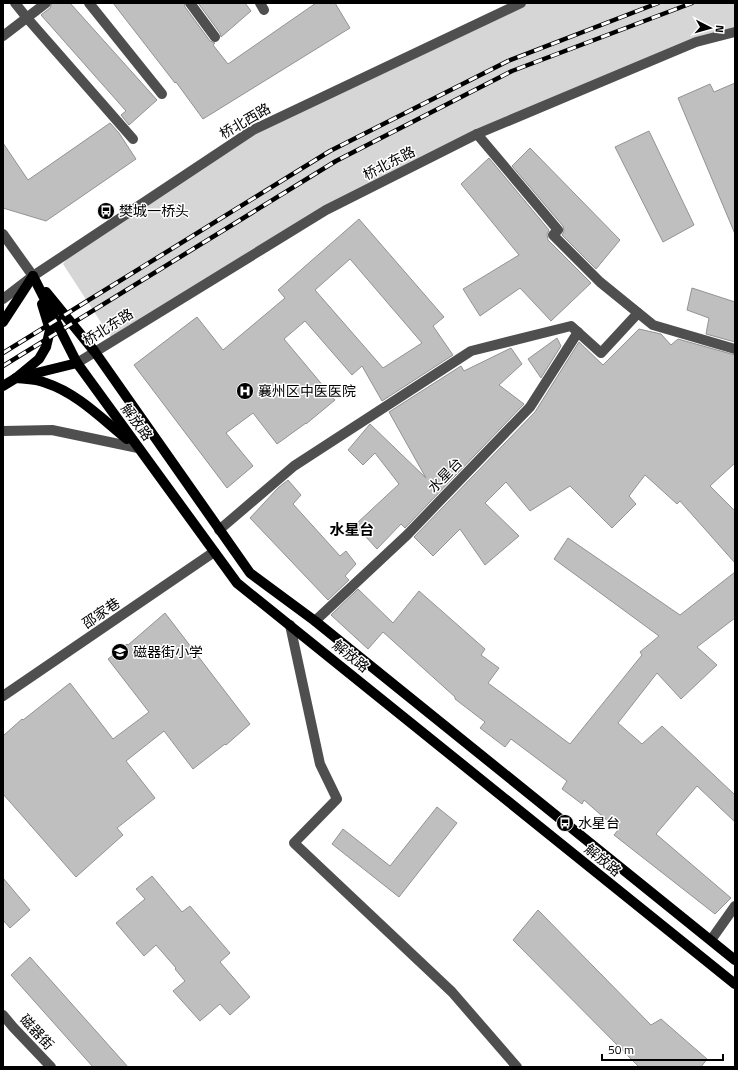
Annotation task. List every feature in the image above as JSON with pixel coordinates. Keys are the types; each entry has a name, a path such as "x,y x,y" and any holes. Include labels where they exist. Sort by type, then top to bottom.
{"main road":[{"path":"3,322 33,276"},
{"path":"3,386 16,378 39,358 46,347 50,330 33,276"},
{"name":"解放路","path":"33,276 95,352 250,573 315,621 735,960"},
{"name":"解放路","path":"33,276 77,363 237,583 735,984"},
{"path":"16,378 77,363"},
{"path":"16,378 45,382 64,391 83,404 138,448"}],"street":[{"path":"15,3 26,18 133,139"},
{"path":"3,36 46,3"},
{"path":"89,3 162,94"},
{"path":"190,3 215,37"},
{"name":"桥北西路","path":"3,299 33,276 253,130 521,3"},
{"name":"桥北东路","path":"77,363 326,210 477,134 696,42 735,32"},
{"path":"477,134 558,230 553,235 600,282 653,325 735,349"},
{"name":"解放路","path":"3,234 33,276"},
{"path":"219,530 294,466 471,351 571,326 600,353 638,313"},
{"name":"水星台","path":"315,621 407,535 530,407 578,332"},
{"path":"3,431 52,430 138,448"},
{"name":"邵家巷","path":"3,696 214,552"},
{"path":"290,625 320,764 336,799 294,843 452,992 517,1067"},
{"path":"711,940 735,906"},
{"name":"磁器街","path":"3,1015 12,1027 51,1067"}],"shaded area":[{"path":"522,3 735,3 735,32 477,134 326,210 113,341 63,264 74,249 248,133"}],"building":[{"path":"52,3 70,3 157,100 129,125 121,115 126,111 41,15 50,8"},
{"path":"113,3 184,3 185,7 210,41 215,43 213,45 228,64 316,3 335,3 350,28 203,119 176,82 175,83"},
{"path":"198,3 245,3 251,11 221,37 220,33"},
{"path":"735,83 735,234 678,98 710,84 714,92"},
{"path":"110,123 119,133 136,159 46,221 3,208 3,143 28,180"},
{"path":"649,131 694,225 663,242 615,147"},
{"path":"530,148 620,240 596,269 562,235 564,231 563,226 512,166"},
{"path":"489,158 549,230 547,234 548,240 591,283 551,321 520,288 480,316 463,289 519,255 461,184"},
{"name":"襄州区中医医院","path":"359,219 444,317 433,326 453,355 382,401 362,366 352,375 305,321 284,339 335,400 306,424 277,444 253,413 226,433 253,466 227,488 134,365 197,317 223,350 285,298 278,290","holes":["350,259 422,343 383,368 315,290"]},
{"path":"692,288 735,302 735,342 706,334 709,318 687,310"},
{"path":"639,329 661,334 671,345 678,339 735,355 735,463 710,486 735,511 735,563 680,501 677,504 645,475 629,496 636,504 612,528 570,486 530,511 506,482 485,503 519,536 485,565 460,529 433,556 414,537 535,412 579,342 603,365"},
{"path":"557,338 561,346 541,378 528,359"},
{"path":"511,348 522,364 499,385 524,404 405,528 401,524 377,549 355,525 399,484 375,453 363,465 348,450 370,424 426,478 389,412 461,366 464,371"},
{"path":"288,480 301,495 293,504 340,556 346,551 356,564 345,576 349,580 328,600 250,518 278,488"},
{"path":"568,538 680,615 735,572 735,618 697,647 717,665 681,699 657,673 618,723 642,744 662,726 735,795 735,822 697,786 656,834 731,898 715,914 614,835 618,830 584,800 582,804 562,789 567,781 511,739 505,747 480,728 485,722 455,699 455,697 383,632 368,649 331,615 358,589 393,623 419,591 485,649 481,655 499,668 488,683 570,744 642,655 640,652 659,636 554,559"},
{"path":"165,613 250,724 226,745 225,744 193,769 164,731 126,761 155,798 117,828 123,835 76,877 3,794 3,736 22,719 23,720 70,683 113,739 149,712 108,659 127,644 128,645"},
{"path":"437,807 457,823 399,897 332,844 343,829 390,866"},
{"path":"152,876 182,912 190,906 230,953 220,962 250,997 230,1015 220,1004 200,1021 173,991 185,981 175,969 176,968 156,945 144,956 116,923 145,899 136,889"},
{"path":"3,878 30,910 10,928 3,920"},
{"path":"538,910 651,1025 661,1019 707,1059 701,1067 639,1067 513,940"},
{"path":"30,957 128,1067 93,1067 11,975"}],"railway":[{"path":"3,353 330,151 508,61 658,3"},
{"path":"3,366 336,161 512,71 692,3"}],"place":[{"name":"樊城一桥头","path":"106,211"},
{"name":"襄州区中医医院","path":"245,391"},
{"name":"磁器街小学","path":"120,652"},
{"name":"水星台","path":"565,823"}],"district":[{"name":"水星台","path":"352,530"}]}
